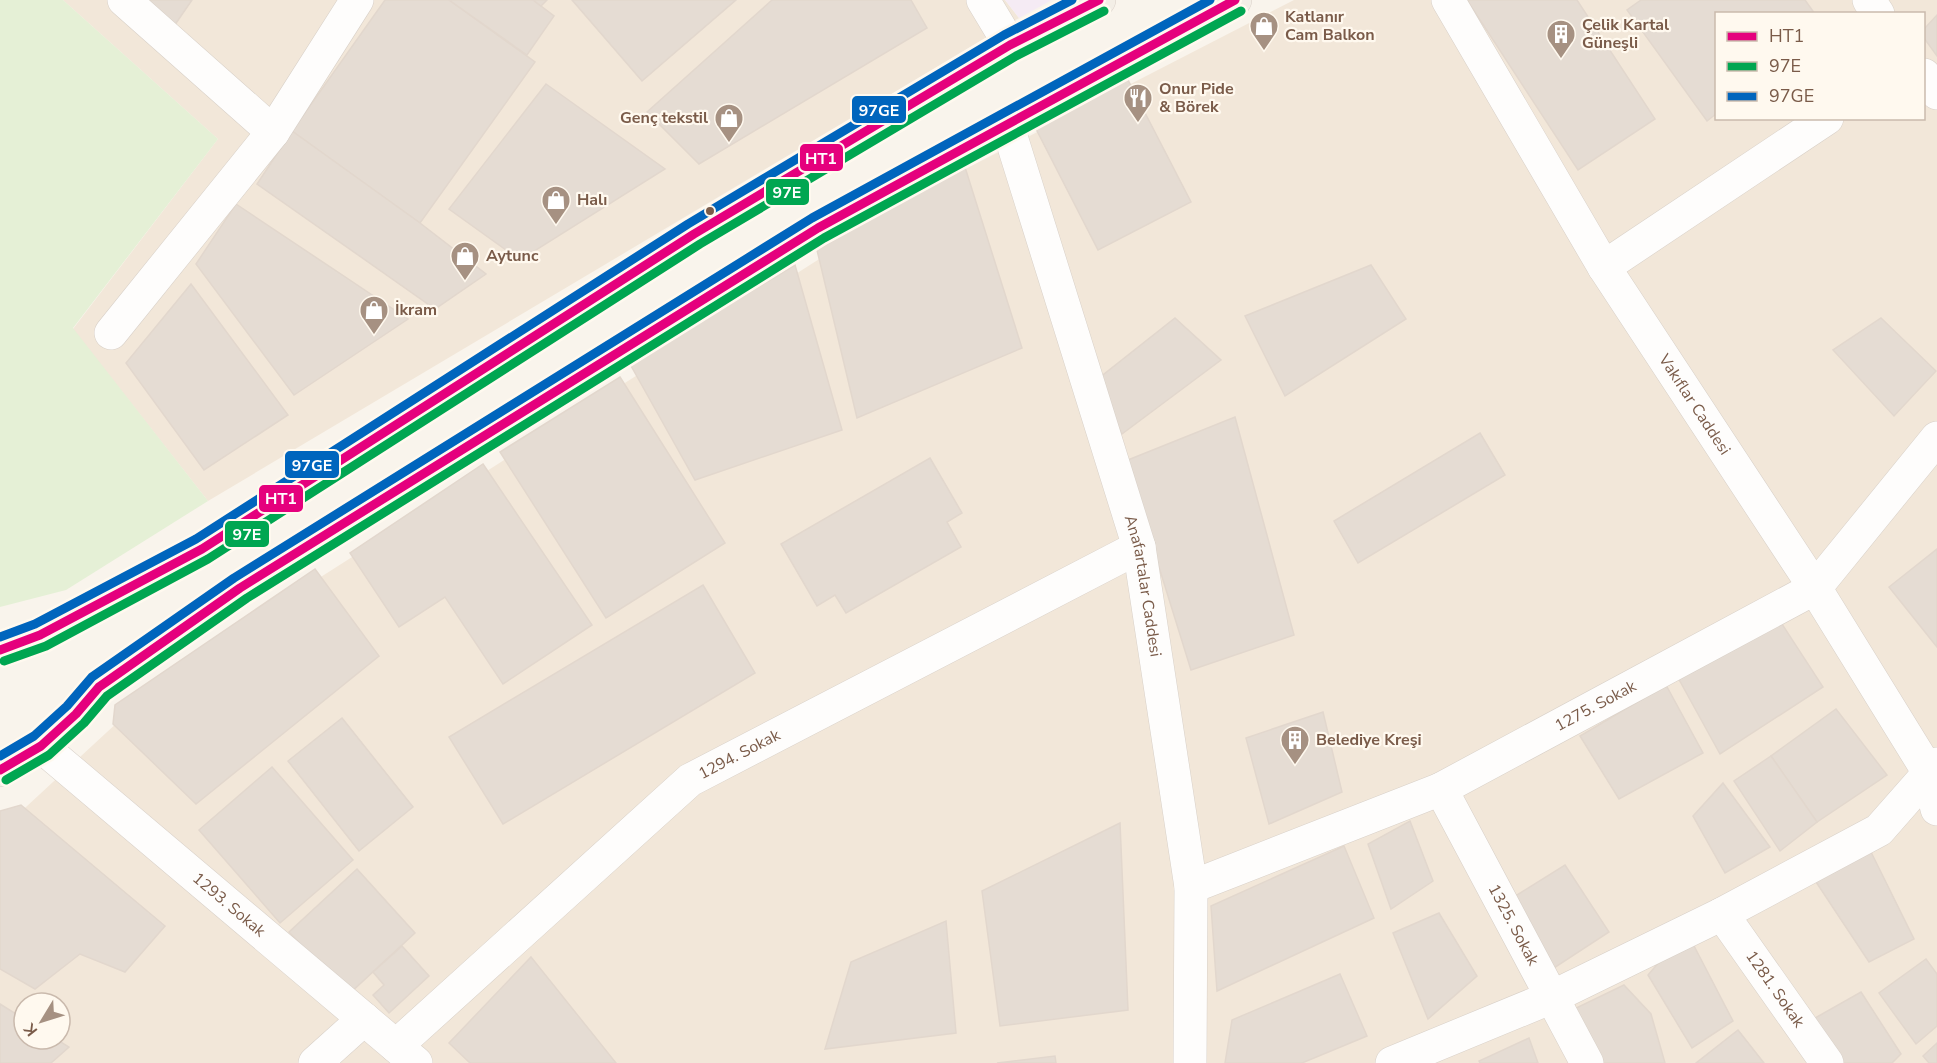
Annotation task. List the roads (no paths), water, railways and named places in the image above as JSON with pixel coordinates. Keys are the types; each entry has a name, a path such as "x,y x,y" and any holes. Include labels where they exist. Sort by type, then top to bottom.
{"main road":[{"path":"0,650 40,634 202,549 694,234 1010,45 1100,0"},
{"path":"0,771 41,746 76,714 99,687 240,588 818,228 1234,0"}],"street":[{"path":"124,0 273,132"},
{"path":"111,333 273,132 357,0"},
{"path":"983,0 1010,45"},
{"name":"Vakıflar Caddesi","path":"1448,0 1605,267 1932,767 1937,809"},
{"path":"1925,78 1937,93"},
{"path":"1605,267 1824,120"},
{"name":"Anafartalar Caddesi","path":"1008,124 1139,547 1191,887 1190,1063"},
{"name":"1275. Sokak","path":"1191,887 1441,789 1815,588 1937,438"},
{"name":"1294. Sokak","path":"406,1054 690,780 1139,547"},
{"name":"1293. Sokak","path":"41,746 406,1054"},
{"path":"1392,1063 1552,997 1722,914 1879,830 1932,767"},
{"name":"1325. Sokak","path":"1441,789 1587,1063"},
{"name":"1281. Sokak","path":"1722,914 1827,1063"},
{"path":"315,1063 364,1019"}],"place":[{"name":"Katlanır Cam Balkon","path":"1264,52"},
{"name":"Çelik Kartal Güneşli","path":"1561,60"},
{"name":"Onur Pide & Börek","path":"1138,124"},
{"name":"Genç tekstil","path":"729,144"},
{"name":"Halı","path":"556,226"},
{"name":"Aytunc","path":"465,282"},
{"name":"İkram","path":"374,336"},
{"name":"Belediye Kreşi","path":"1295,766"}]}
